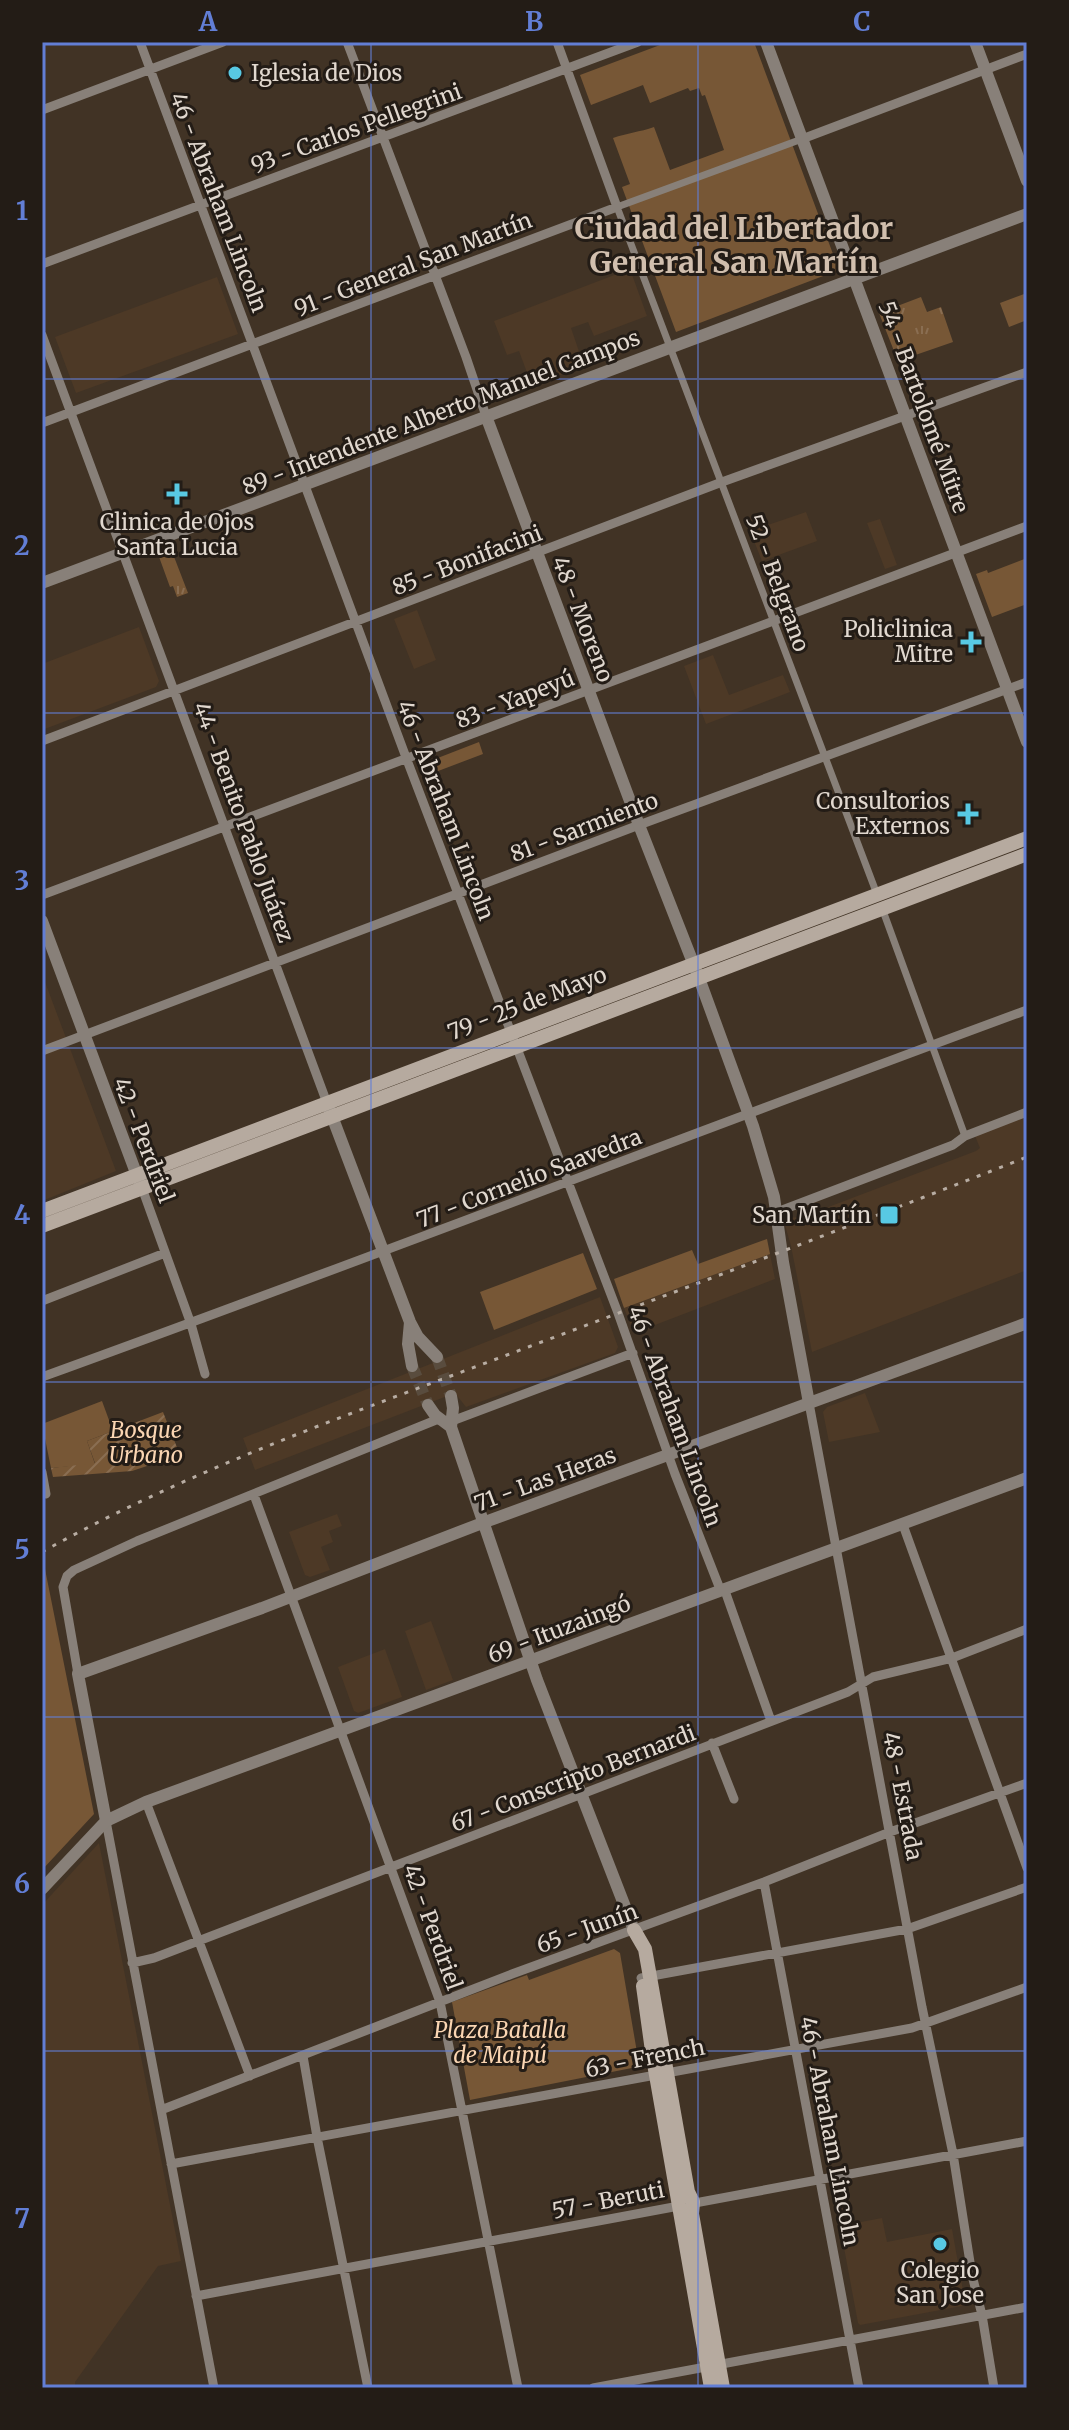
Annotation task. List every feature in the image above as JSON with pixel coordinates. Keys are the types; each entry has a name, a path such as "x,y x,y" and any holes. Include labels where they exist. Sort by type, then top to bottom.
{"main road":[{"name":"79 - 25 de Mayo","path":"42,1226 139,1182 880,901 1027,838"},
{"name":"79 - 25 de Mayo","path":"880,901 1027,854"},
{"name":"79 - 25 de Mayo","path":"42,1211 139,1182"},
{"path":"634,1930 645,1949 646,1978 662,2073 688,2192 686,2204 692,2214 713,2366 711,2388"},
{"path":"713,2366 723,2388"}],"street":[{"name":"46 - Abraham Lincoln","path":"140,42 407,760 771,1721"},
{"path":"42,110 223,42"},
{"name":"48 - Moreno","path":"347,42 536,553 696,971 748,1113 777,1212"},
{"name":"52 - Belgrano","path":"557,42 880,901 965,1136"},
{"name":"93 - Carlos Pellegrini","path":"42,264 638,42"},
{"name":"54 - Bartolomé Mitre","path":"766,42 1027,742"},
{"path":"975,42 1027,181"},
{"path":"617,207 1027,54"},
{"name":"91 - General San Martín","path":"42,423 617,207"},
{"name":"89 - Intendente Alberto Manuel Campos","path":"42,583 1027,214"},
{"name":"44 - Benito Pablo Juárez","path":"42,335 410,1322 418,1337 437,1357"},
{"name":"85 - Bonifacini","path":"42,741 722,482 1027,372"},
{"name":"83 - Yapeyú","path":"42,895 1027,526"},
{"name":"81 - Sarmiento","path":"42,1051 1027,682"},
{"name":"42 - Perdriel","path":"42,921 191,1324 205,1374"},
{"name":"77 - Cornelio Saavedra","path":"42,1377 1027,1010"},
{"path":"777,1212 953,1145 965,1136 1027,1112"},
{"name":"48 - Estrada","path":"777,1212 783,1262 861,1685 925,2025 953,2154 994,2388"},
{"path":"42,1301 165,1253"},
{"name":"44 - Benito Pablo Juárez","path":"410,1322 408,1344 412,1366"},
{"name":"71 - Las Heras","path":"78,1674 1027,1323"},
{"path":"214,2388 78,1674 63,1587 67,1576 137,1541 436,1420 448,1423 633,1353"},
{"path":"451,1396 448,1423 531,1661 634,1930"},
{"path":"428,1405 448,1423"},
{"path":"42,1472 46,1494"},
{"name":"69 - Ituzaingó","path":"106,1821 146,1802 1027,1478"},
{"name":"42 - Perdriel","path":"254,1495 440,2002 518,2388"},
{"path":"903,1525 1027,1868"},
{"name":"67 - Conscripto Bernardi","path":"132,1963 154,1958 848,1692 873,1677 952,1658 1027,1629"},
{"path":"712,1743 734,1799"},
{"name":"65 - Junín","path":"161,2110 890,1832 1027,1783"},
{"path":"146,1802 250,2076"},
{"path":"42,1889 106,1821"},
{"name":"46 - Abraham Lincoln","path":"764,1882 859,2388"},
{"path":"646,1978 907,1929 1027,1887"},
{"name":"63 - French","path":"171,2164 925,2025 1027,1987"},
{"path":"303,2056 368,2388"},
{"name":"57 - Beruti","path":"196,2296 1027,2141"},
{"path":"593,2388 1027,2307"}],"shaded area":[{"path":"630,269 647,316 594,336 588,322 571,328 584,366 532,386 519,351 507,355 494,321"},
{"path":"217,277 238,334 76,393 55,337"},
{"path":"806,512 817,541 762,561 750,531"},
{"path":"880,519 897,565 885,569 867,523"},
{"path":"417,610 436,660 414,669 394,619"},
{"path":"139,627 159,681 156,687 42,730 42,664"},
{"path":"713,655 729,695 783,675 790,692 706,724 684,666"},
{"path":"42,974 116,1171 42,1201"},
{"path":"1027,1115 1027,1270 812,1352 783,1218 802,1217 976,1151 980,1148 975,1136"},
{"path":"770,1254 775,1279 634,1333 624,1308"},
{"path":"600,1297 618,1347 615,1353 466,1407 455,1393 255,1470 243,1438"},
{"path":"865,1393 880,1432 829,1442 823,1412 827,1407"},
{"path":"337,1514 342,1526 329,1531 333,1542 321,1547 330,1570 310,1577 305,1575 289,1532"},
{"path":"431,1621 453,1680 426,1690 405,1631"},
{"path":"385,1649 402,1697 358,1713 354,1711 338,1667"},
{"path":"99,1843 181,2261 158,2266 75,2382 75,2388 42,2388 42,1905"},
{"path":"882,2218 887,2242 952,2229 965,2302 962,2306 858,2323 840,2226"}],"green space":[{"path":"668,42 754,42 839,270 676,332 622,187 630,184 613,138 654,127 670,170 724,150 705,95 702,96 699,88 690,91 688,88 650,103 643,85 591,105 580,75"},
{"path":"1027,293 1027,320 1009,327 1000,303"},
{"path":"921,297 927,312 941,307 953,342 898,361 879,313"},
{"path":"171,549 188,593 177,597 158,554"},
{"path":"1027,558 1027,604 992,617 976,574 987,570 988,573"},
{"path":"479,742 483,754 425,776 430,761"},
{"path":"767,1239 770,1254 624,1308 614,1279 692,1250 698,1264"},
{"path":"583,1253 597,1289 494,1330 480,1292"},
{"path":"102,1401 113,1431 87,1441 95,1464 51,1468 42,1424"},
{"name":"Bosque Urbano","path":"163,1412 180,1455 132,1471 53,1477 51,1468 95,1463 87,1441"},
{"path":"45,1569 94,1814 42,1870 42,1571"},
{"name":"Plaza Batalla de Maipú","path":"614,1949 620,1953 639,2064 637,2067 470,2100 452,2002 527,1975 529,1980"}],"tunnel":[{"path":"437,1357 451,1396"},
{"path":"412,1366 428,1405"}],"railway":[{"path":"42,1552 149,1498 259,1450 1027,1157"}],"place":[{"name":"Iglesia de Dios","path":"235,73"},
{"name":"Clinica de Ojos Santa Lucia","path":"177,494"},
{"name":"Policlinica Mitre","path":"971,642"},
{"name":"Consultorios Externos","path":"968,814"},
{"name":"San Martín","path":"889,1215"},
{"name":"Colegio San Jose","path":"940,2244"}],"district":[{"name":"Ciudad del Libertador General San Martín","path":"734,246"}]}
